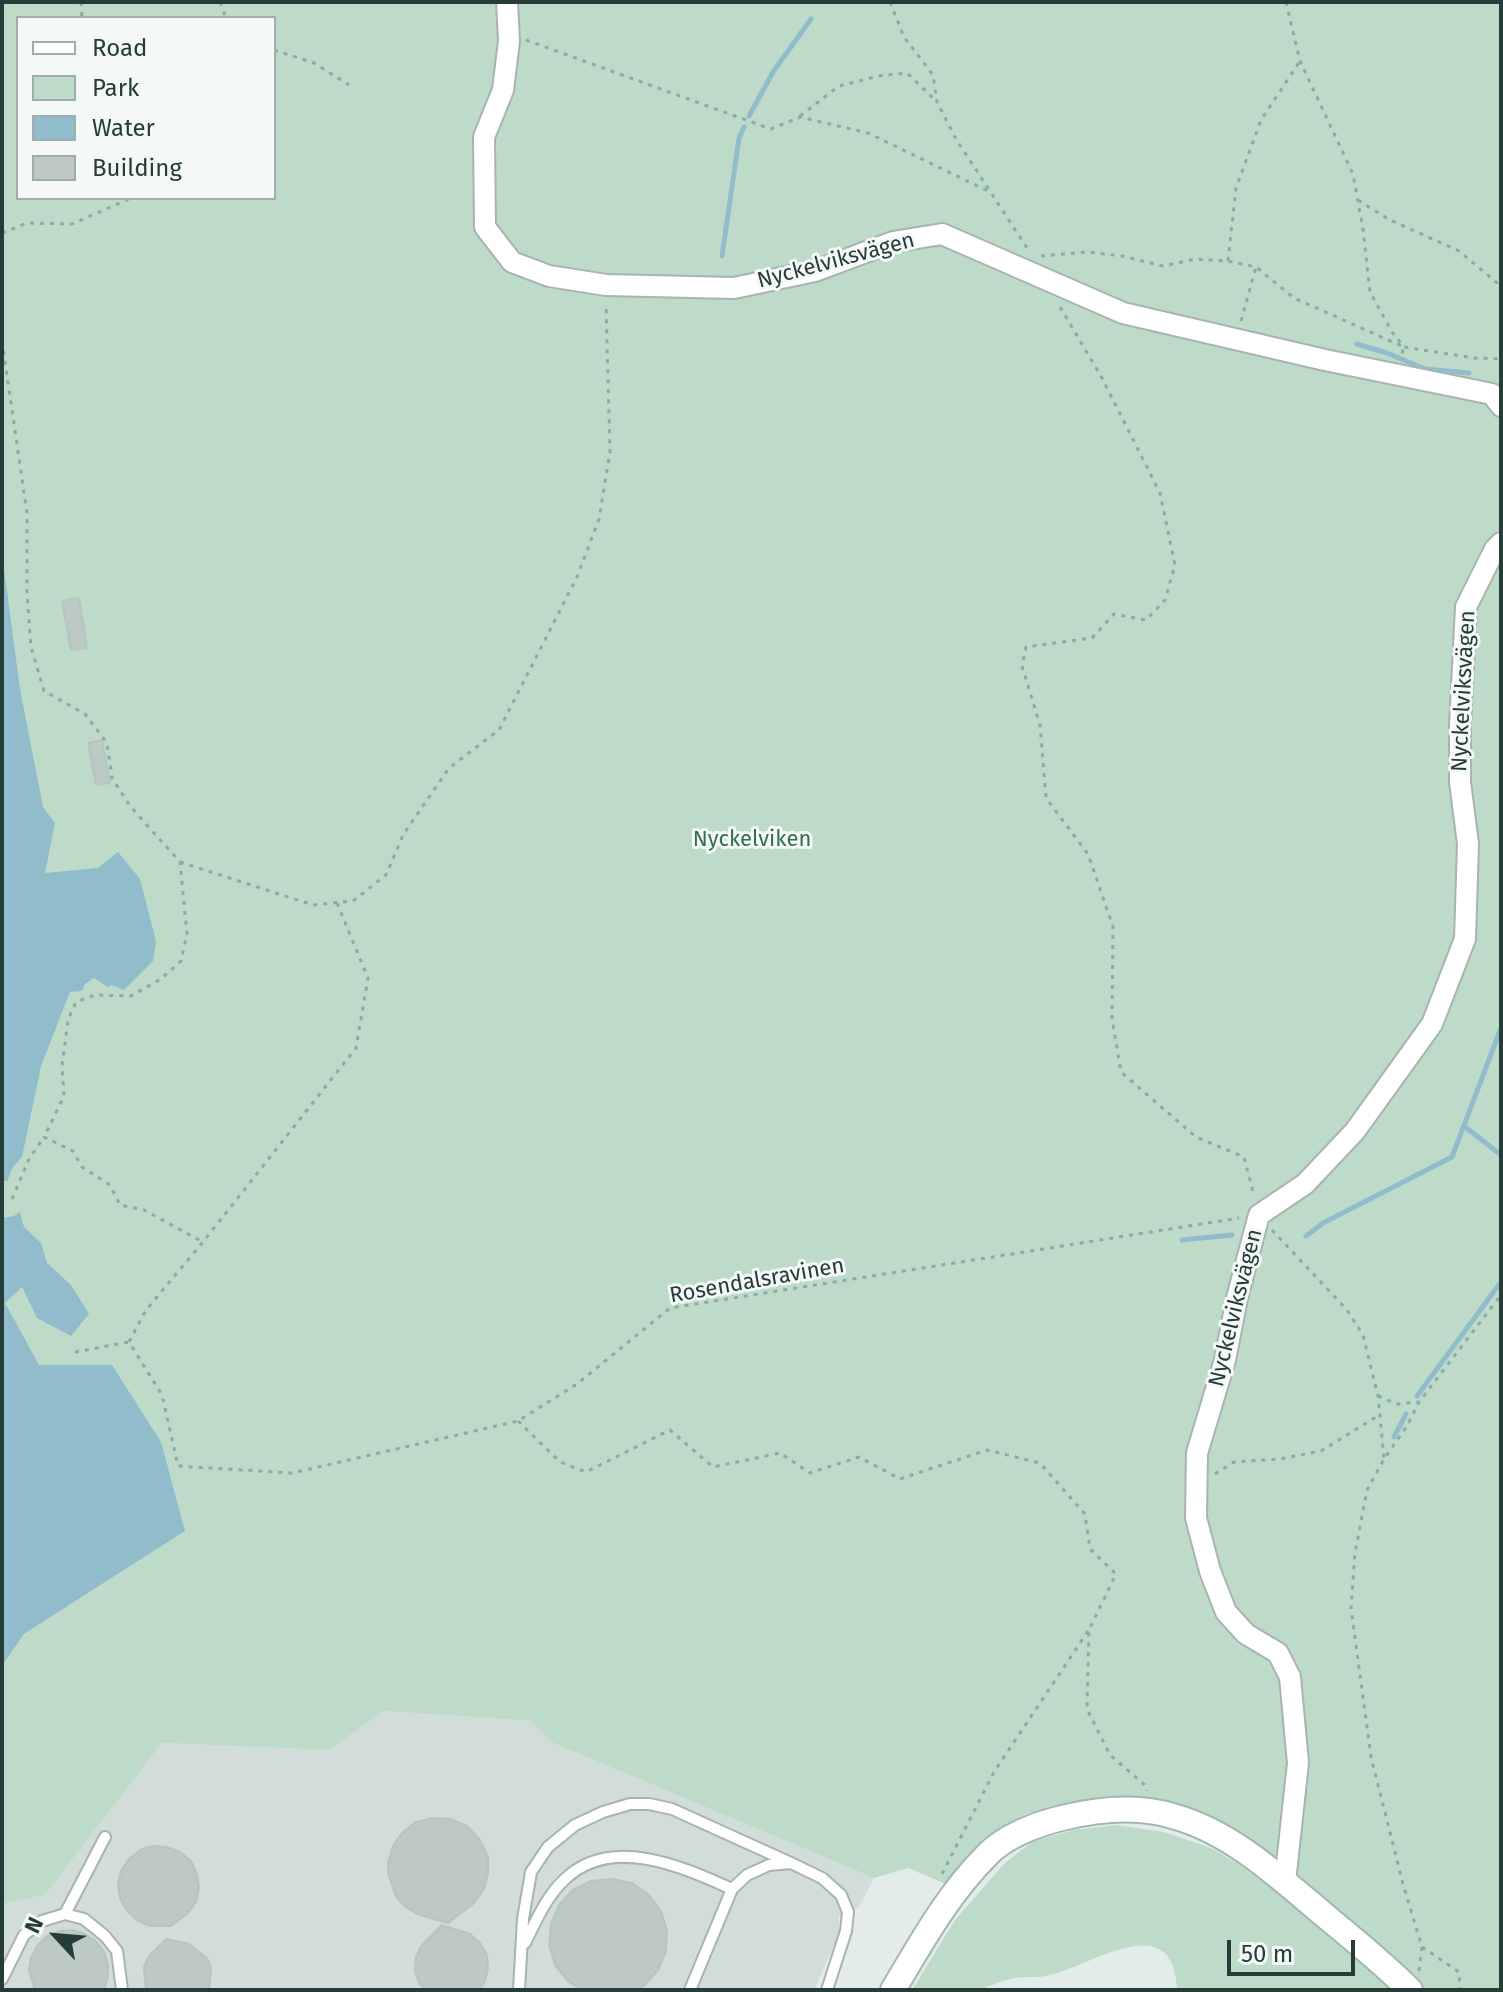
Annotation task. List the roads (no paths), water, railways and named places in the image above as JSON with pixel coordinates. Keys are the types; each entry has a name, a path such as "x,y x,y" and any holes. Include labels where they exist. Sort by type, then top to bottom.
{"street":[{"name":"Nyckelviksvägen","path":"507,2 509,34 503,90 484,137 485,227 512,262 549,276 606,285 734,288 815,271 893,242 942,234 1123,313 1492,394 1501,406"},
{"name":"Nyckelviksvägen","path":"1285,1882 1298,1763 1290,1677 1278,1653 1246,1634 1226,1612 1210,1571 1196,1518 1197,1453 1225,1360 1237,1298 1259,1215 1305,1184 1355,1131 1432,1024 1465,939 1468,844 1460,782 1460,726 1466,607 1501,543"},
{"path":"893,1990 953,1894 989,1852 1037,1824 1095,1809 1176,1816 1226,1839 1285,1882 1388,1968 1414,1984"}],"lane":[{"path":"519,1990 523,1919 531,1872 548,1847 575,1825 603,1812 630,1804 649,1804 672,1809 791,1863 822,1878 841,1895 848,1912 846,1931 827,1990"},
{"path":"65,1914 105,1837"},
{"path":"522,1948 544,1906 565,1879 588,1864 619,1857 650,1858 732,1889"},
{"path":"690,1990 732,1889 747,1875 769,1865 791,1863"},
{"path":"2,1979 24,1935 42,1921 65,1914 84,1919 105,1936 117,1951 122,1990"}],"water":[{"path":"2,554 20,689 43,807 55,823 45,873 98,868 118,852 140,879 156,941 153,961 124,990 112,985 108,987 94,978 85,984 82,991 70,992 41,1066 22,1157 7,1181 2,1181"},
{"path":"20,1212 24,1227 41,1243 47,1263 71,1285 89,1314 71,1336 37,1318 22,1287 5,1303 39,1365 112,1365 161,1442 185,1531 24,1634 2,1666 2,1218"}],"waterway":[{"path":"749,116 773,72 811,19"},
{"path":"722,256 739,138 744,127"},
{"path":"1357,344 1425,369 1469,373"},
{"path":"1306,1236 1323,1223 1452,1157 1501,1028"},
{"path":"1464,1126 1501,1155"},
{"path":"1182,1240 1232,1235"},
{"path":"1417,1396 1501,1282"},
{"path":"1394,1437 1406,1414"}],"park label":[{"name":"Nyckelviken","path":"752,840"}]}
